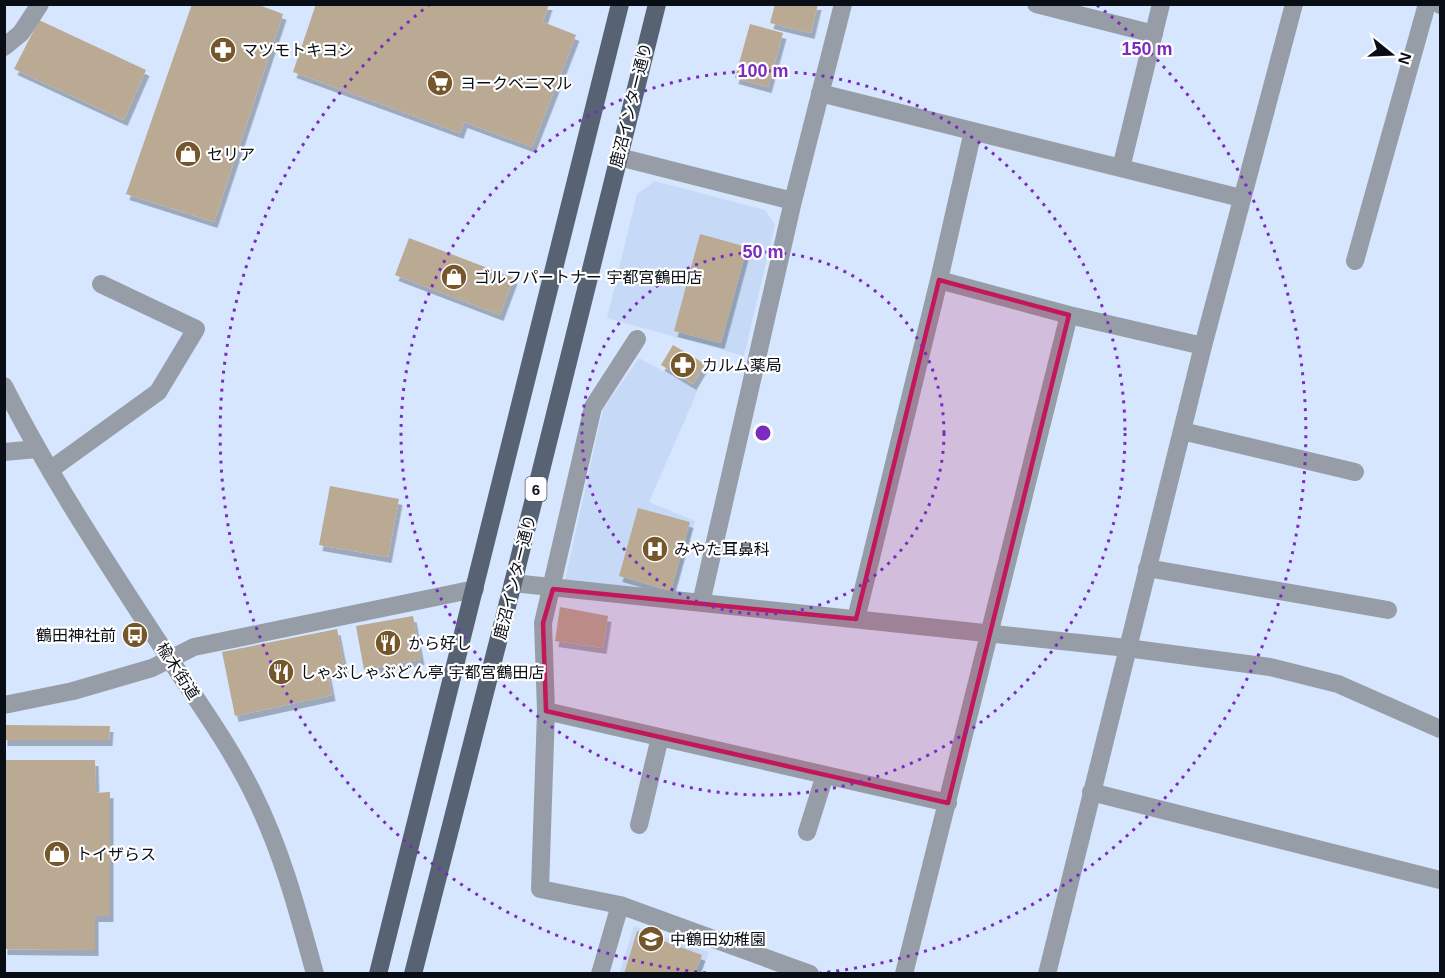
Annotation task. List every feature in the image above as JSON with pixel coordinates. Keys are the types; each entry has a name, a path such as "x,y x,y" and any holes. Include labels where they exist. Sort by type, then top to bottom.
{"main road":[{"name":"鹿沼インター通り","path":"378,974 476,589 620,4"},
{"name":"鹿沼インター通り","path":"413,974 657,4"}],"street":[{"path":"4,47 21,33 40,4"},
{"path":"701,603 793,201 843,4"},
{"path":"1036,4 1154,34"},
{"path":"1121,168 1161,4"},
{"path":"1047,974 1203,346 1294,4"},
{"path":"1355,261 1427,4"},
{"path":"820,93 1241,198"},
{"path":"856,620 973,131"},
{"path":"619,156 793,201"},
{"path":"939,280 1069,315 1203,346"},
{"path":"50,470 158,392 196,329 101,284"},
{"path":"904,974 1069,315"},
{"path":"637,339 593,407 543,623 546,711 540,889 620,905 810,974"},
{"name":"楡木街道","path":"4,386 37,449 224,742 262,812 287,876 315,974"},
{"path":"1182,431 1355,472"},
{"path":"4,452 37,449"},
{"path":"1147,568 1388,610"},
{"path":"513,583 552,589 1127,648 1270,667 1338,684 1440,729"},
{"path":"4,705 73,691 152,668 194,647 476,589"},
{"path":"546,711 948,804"},
{"path":"639,825 660,737"},
{"path":"807,832 825,775"},
{"path":"1091,792 1440,880"},
{"path":"600,974 620,905"}],"highlighted area":[{"path":"939,280 1069,315 948,803 546,711 543,623 553,589 856,619"}],"shaded area":[{"path":"655,181 765,210 775,225 744,356 607,318 637,194"},
{"path":"639,358 698,390 649,502 695,521 673,596 564,584 603,409"},
{"name":"中鶴田幼稚園","path":"634,926 709,952 701,973 622,974 620,971"}],"building":[{"path":"192,4 256,4 283,14 214,222 126,194"},
{"name":"ヨークベニマル","path":"316,4 549,4 543,22 576,35 532,147 464,122 460,133 293,72"},
{"path":"775,4 818,4 811,33 770,23"},
{"path":"39,20 146,70 124,120 14,69"},
{"path":"750,24 783,33 768,87 735,78"},
{"path":"700,234 747,247 721,343 674,331"},
{"name":"ゴルフパートナー 宇都宮鶴田店","path":"409,238 514,278 500,315 395,275"},
{"name":"カルム薬局","path":"673,345 705,364 693,384 661,365"},
{"path":"330,486 399,499 388,557 319,545"},
{"name":"みやた耳鼻科","path":"638,508 690,522 671,591 619,576"},
{"path":"560,607 608,616 603,648 555,641"},
{"name":"から好し","path":"413,616 421,659 364,670 356,626"},
{"name":"しゃぶしゃぶどん亭 宇都宮鶴田店","path":"337,629 345,670 328,674 332,695 235,716 222,652"},
{"path":"4,725 110,726 109,740 4,740"},
{"name":"トイザらス","path":"4,760 95,760 96,793 110,792 110,916 95,916 95,950 4,949"},
{"name":"中鶴田幼稚園","path":"637,931 702,955 695,974 624,974"}],"place":[{"name":"マツモトキヨシ","path":"223,50"},
{"name":"ヨークベニマル","path":"440,83"},
{"name":"セリア","path":"188,154"},
{"name":"ゴルフパートナー 宇都宮鶴田店","path":"454,277"},
{"name":"カルム薬局","path":"683,365"},
{"name":"みやた耳鼻科","path":"655,549"},
{"name":"鶴田神社前","path":"135,635"},
{"name":"から好し","path":"388,643"},
{"name":"しゃぶしゃぶどん亭 宇都宮鶴田店","path":"281,672"},
{"name":"トイザらス","path":"57,854"},
{"name":"中鶴田幼稚園","path":"651,939"}]}
